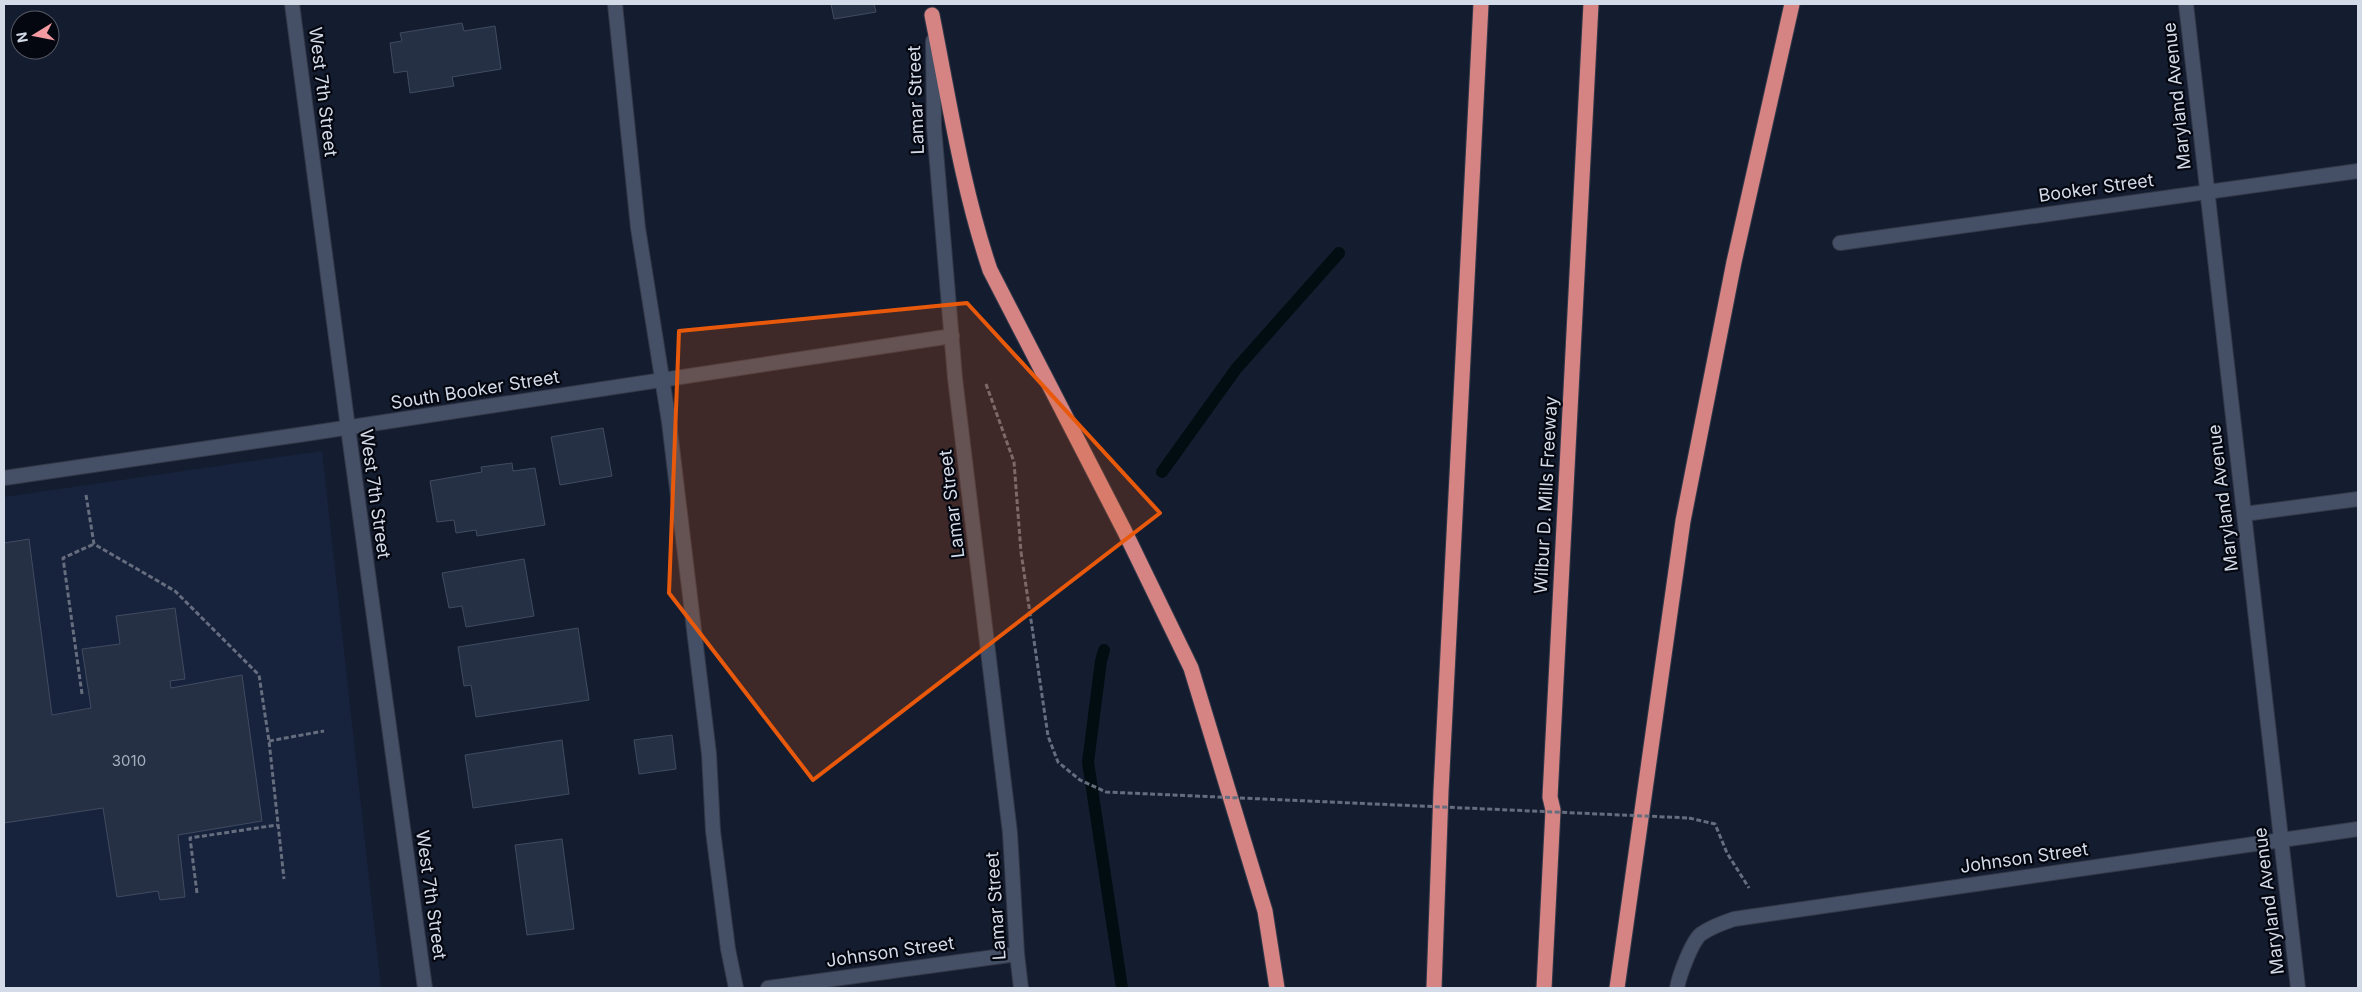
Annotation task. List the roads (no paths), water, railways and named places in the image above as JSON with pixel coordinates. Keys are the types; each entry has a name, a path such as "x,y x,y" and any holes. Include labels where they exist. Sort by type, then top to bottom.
{"highway":[{"path":"1434,988 1441,791 1481,4"},
{"name":"Wilbur D. Mills Freeway","path":"1544,988 1552,810 1550,796 1591,4"},
{"path":"1617,988 1683,521 1734,262 1792,4"},
{"path":"932,15 963,175 978,234 990,270 1014,320 1124,530 1191,668 1265,911 1277,988"}],"street":[{"name":"West 7th Street","path":"292,4 425,988"},
{"path":"615,4 638,228 663,380 709,754 713,832 728,950 736,988"},
{"name":"Maryland Avenue","path":"2186,4 2298,988"},
{"name":"Lamar Street","path":"932,15 934,127 952,336 1010,834 1017,954 1021,988"},
{"name":"Booker Street","path":"1840,243 2358,171"},
{"name":"South Booker Street","path":"4,478 348,428 952,336"},
{"path":"2244,514 2358,500"},
{"name":"Johnson Street","path":"1677,988 1682,970 1699,935 1719,923 2358,829"},
{"name":"Johnson Street","path":"768,988 1017,954"}],"waterway":[{"path":"1162,472 1236,369 1339,253"},
{"path":"1104,650 1088,762 1122,988"}]}
